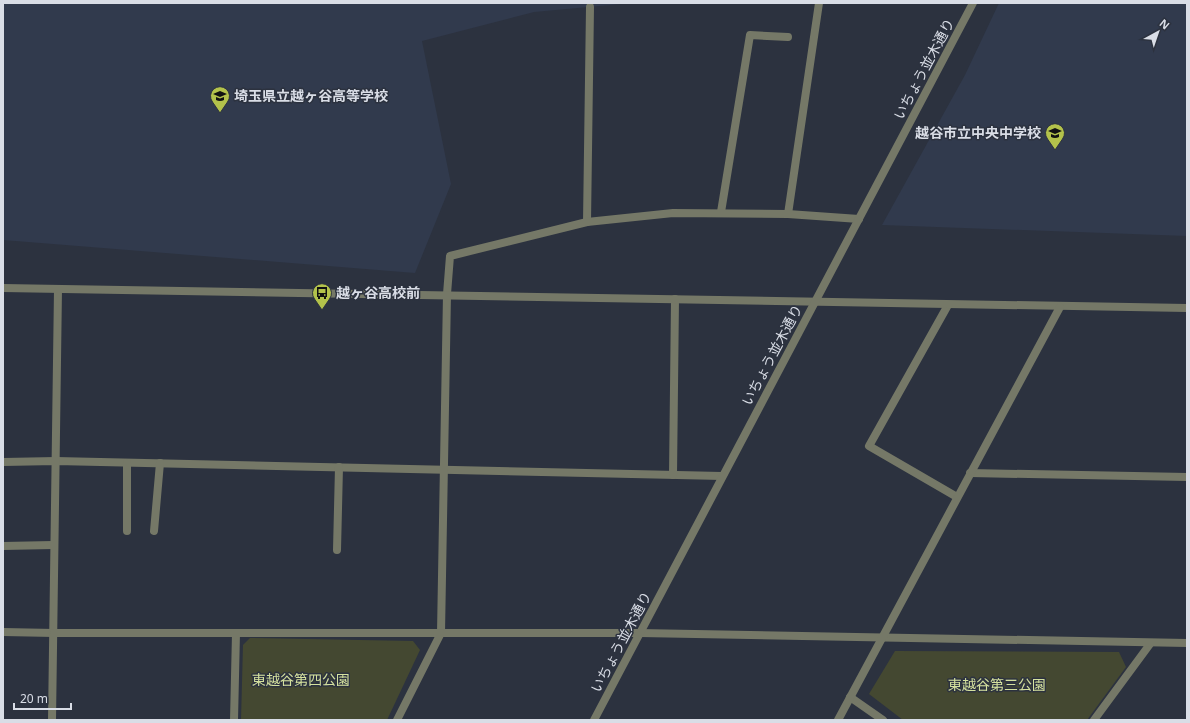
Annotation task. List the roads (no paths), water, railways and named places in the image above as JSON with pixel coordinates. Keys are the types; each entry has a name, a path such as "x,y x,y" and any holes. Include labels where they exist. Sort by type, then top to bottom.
{"street":[{"path":"788,214 819,3"},
{"name":"いちょう並木通り","path":"594,720 973,3"},
{"path":"587,222 590,7"},
{"path":"721,212 750,35 788,38"},
{"path":"397,720 441,633 447,294 450,256 587,222 673,213 721,212 788,214 859,219"},
{"path":"3,288 447,294 948,305 1187,308"},
{"path":"52,720 54,633 53,545 56,461 58,289"},
{"path":"674,475 675,299"},
{"path":"948,305 869,446 957,497"},
{"path":"838,720 1060,307"},
{"path":"3,462 127,462 722,476"},
{"path":"127,462 127,531"},
{"path":"154,531 160,463"},
{"path":"337,550 339,467"},
{"path":"970,472 1187,477"},
{"path":"3,546 53,545"},
{"path":"3,632 640,633 1187,644"},
{"path":"234,720 236,633"},
{"path":"1094,720 1150,644"},
{"path":"850,697 883,720"}],"place":[{"name":"埼玉県立越ヶ谷高等学校","path":"220,113"},
{"name":"越谷市立中央中学校","path":"1055,150"},
{"name":"越ヶ谷高校前","path":"322,310"}],"park label":[{"name":"東越谷第四公園","path":"301,680"},
{"name":"東越谷第三公園","path":"997,685"}]}
